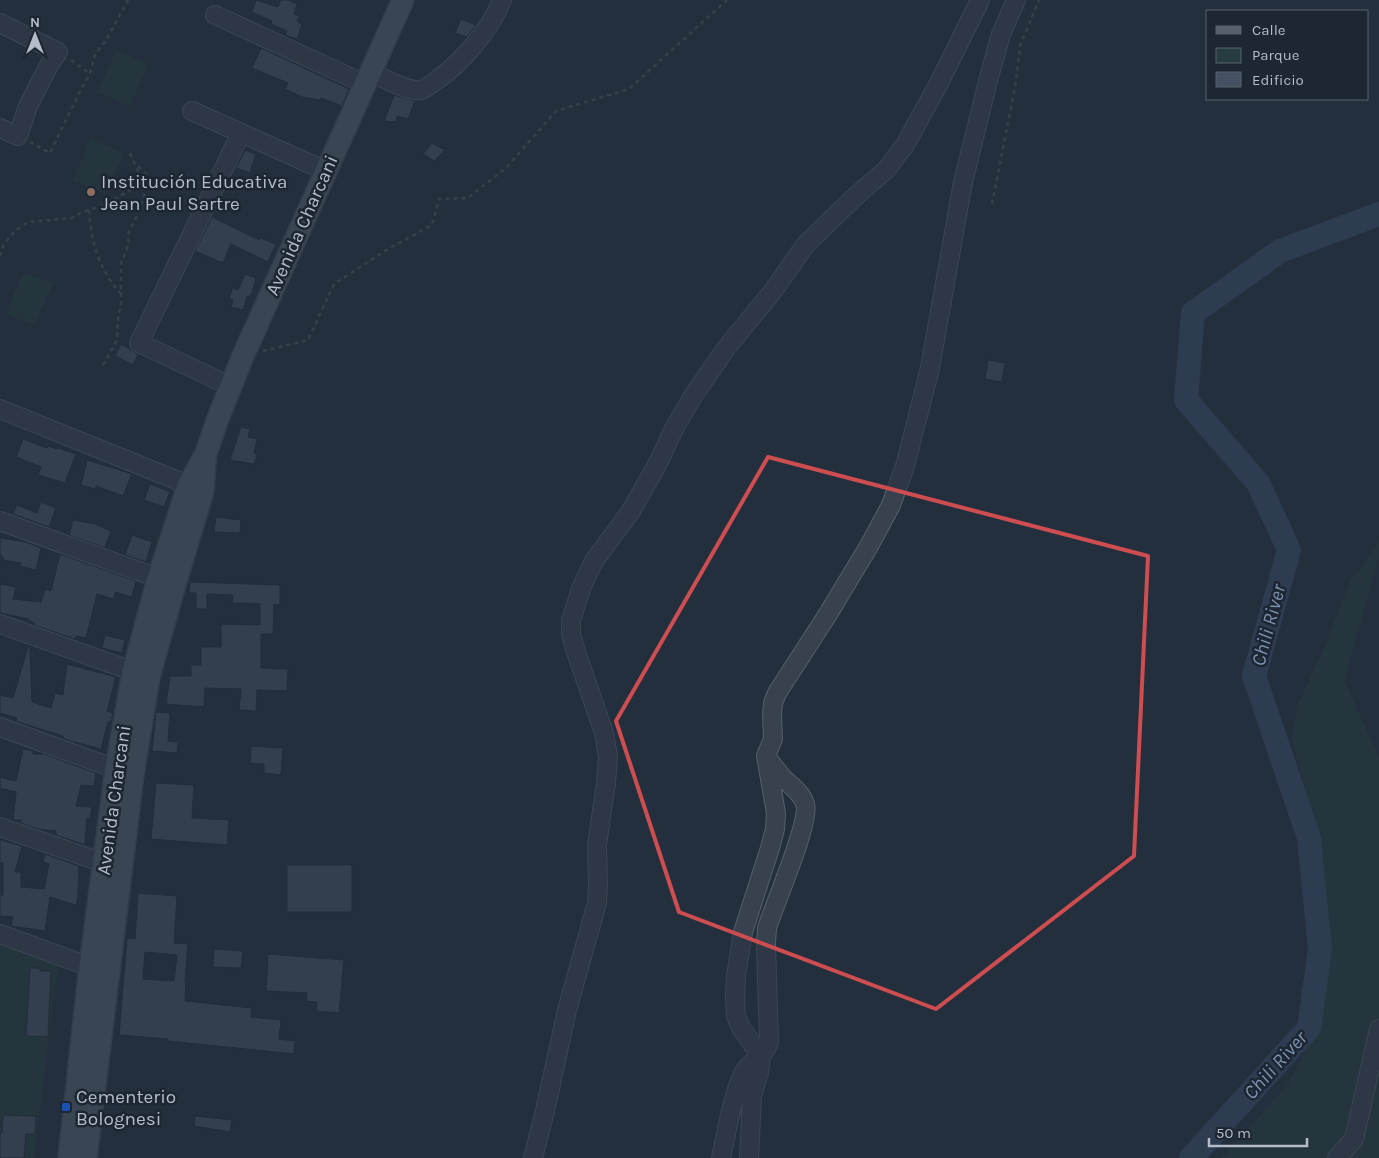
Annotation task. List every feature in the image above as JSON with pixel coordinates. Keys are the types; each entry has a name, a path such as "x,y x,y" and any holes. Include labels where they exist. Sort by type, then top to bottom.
{"main road":[{"name":"Avenida Charcani","path":"69,1158 99,969 124,772 141,674 166,581 206,453 230,386 402,0"},
{"name":"Avenida Charcani","path":"86,1158 99,969"}],"street":[{"path":"215,15 368,78 410,89 422,90 448,73 485,31 502,0"},
{"path":"533,1158 567,1010 597,903 597,845 608,757 604,733 576,652 571,620 574,605 594,561 631,511 658,462 674,427 727,347 773,291 806,244 886,170 905,145 939,83 980,0"},
{"path":"749,1158 752,1096 759,1072 761,1056 741,1028 736,1016 735,999 738,956 743,932 775,828 776,813 766,756 774,738 773,703 777,692 828,614 869,546 891,505 905,466 930,368 966,173 988,77 1001,34 1016,0"},
{"path":"0,23 58,52 49,65 28,106 18,136 0,128"},
{"path":"192,111 326,171"},
{"path":"230,386 139,343 241,133"},
{"path":"0,408 195,488"},
{"path":"0,521 166,581"},
{"path":"0,624 141,674"},
{"path":"0,727 124,772"},
{"path":"721,1158 740,1083 745,1071 751,1063 761,1056 769,1043 766,944 768,928 802,830 807,810 805,802 798,792 784,779 766,756"},
{"path":"0,827 112,866"},
{"path":"0,934 99,969"},
{"path":"1337,1158 1354,1139 1379,1029"}],"path":[{"path":"243,356 308,340 334,284 388,249 432,225 438,199 468,198 506,167 556,111 629,89 727,0"},
{"path":"992,204 1016,82 1020,46 1039,0"},
{"path":"18,136 50,153 89,73 96,54 105,42 128,1"},
{"path":"65,56 89,73"},
{"path":"0,256 4,244 16,230 28,222 72,218 117,198 130,190 138,182 138,171 130,153"},
{"path":"103,365 117,340 121,294 121,263 128,246 129,231 137,216 149,182 146,174 135,163"},
{"path":"90,210 93,245 96,254 106,275 121,294"}],"highlighted area":[{"path":"768,457 1148,556 1134,856 936,1009 679,912 616,721"}],"green space":[{"path":"116,50 148,64 130,106 98,92"},
{"path":"91,139 123,153 105,194 73,180"},
{"path":"23,273 53,283 34,325 6,314"},
{"path":"1379,542 1379,555 1344,681 1379,757 1379,1158 1222,1158 1289,1083 1323,1014 1326,942 1324,861 1292,739 1297,706 1323,651 1350,582"},
{"path":"0,943 58,963 34,1158 0,1158"}],"building":[{"path":"256,0 278,7 281,0 288,0 297,4 294,14 299,16 297,21 302,25 297,39 285,35 287,31 271,24 272,21 252,12"},
{"path":"461,19 476,25 467,37 455,33"},
{"path":"261,48 349,89 342,106 321,98 320,100 302,97 285,89 288,83 252,68"},
{"path":"394,95 415,101 408,119 397,116 396,122 384,121"},
{"path":"432,143 445,150 434,161 423,154"},
{"path":"245,150 256,154 250,173 236,168"},
{"path":"212,217 259,240 260,238 276,244 268,262 231,244 223,263 195,251"},
{"path":"245,274 256,278 251,296 247,296 243,310 231,307 233,300 229,298 233,288 238,290"},
{"path":"121,344 138,354 133,365 115,356"},
{"path":"988,360 1005,363 1002,382 985,379"},
{"path":"241,427 250,429 248,437 257,439 254,453 257,455 254,464 230,460"},
{"path":"23,439 47,448 48,446 58,448 76,454 65,483 38,475 41,467 16,457"},
{"path":"87,460 132,474 123,496 96,486 95,489 81,485"},
{"path":"150,484 170,492 164,507 144,500"},
{"path":"41,502 56,508 49,527 13,514 17,505 37,513"},
{"path":"216,517 241,520 240,533 214,532"},
{"path":"73,520 95,524 111,531 105,548 69,535"},
{"path":"132,535 152,542 146,562 125,555"},
{"path":"0,538 26,542 41,548 36,570 20,566 21,563 3,560 3,557 0,555"},
{"path":"60,554 136,581 132,597 115,592 114,599 97,594 86,638 76,636 75,639 34,625 35,623 29,621 29,619 0,613 0,584 16,587 13,599 41,602 45,589 51,591"},
{"path":"190,582 280,585 280,605 274,604 273,634 261,634 261,668 288,669 287,691 257,690 256,711 239,710 241,689 205,688 204,707 166,704 170,676 191,676 191,665 201,665 201,647 221,647 221,624 260,625 260,604 232,603 233,595 207,594 207,609 196,609 196,593 189,593"},
{"path":"105,635 125,640 122,653 102,648"},
{"path":"28,647 30,647 32,702 51,708 55,693 63,695 67,664 116,677 107,711 113,713 111,722 108,722 101,749 70,741 63,738 63,736 21,723 16,721 17,718 0,713 0,695 13,698"},
{"path":"156,712 170,713 168,741 178,742 177,753 152,751"},
{"path":"251,746 283,748 281,775 264,773 264,764 250,763"},
{"path":"23,749 33,751 33,754 44,754 96,773 94,786 81,785 76,806 92,807 90,819 87,818 85,845 56,835 56,831 38,829 21,823 21,820 13,820 16,792 0,788 0,777 16,781"},
{"path":"156,783 194,785 192,818 229,820 227,845 151,839"},
{"path":"0,840 22,846 15,872 21,872 21,887 44,889 49,864 43,862 45,854 79,866 76,905 50,897 45,931 11,926 13,917 0,916 0,895 3,895 3,863 0,863"},
{"path":"287,865 352,865 352,912 287,912"},
{"path":"138,893 177,896 174,943 188,944 185,1001 252,1008 251,1017 281,1020 279,1039 295,1041 294,1054 119,1035 127,938 135,939","holes":["145,952 177,955 174,981 143,979"]},
{"path":"214,949 243,951 241,968 213,967"},
{"path":"268,954 344,960 339,1013 316,1011 317,1002 306,1001 307,993 266,991"},
{"path":"30,968 40,968 40,971 51,971 48,1037 26,1036"},
{"path":"3,1115 36,1116 35,1134 26,1134 24,1158 0,1158 0,1133 2,1133"},
{"path":"195,1116 232,1120 230,1132 194,1126"}],"waterway":[{"name":"Chili River","path":"1191,1158 1309,1028 1320,949 1309,838 1254,676 1289,550 1258,483 1186,400 1193,313 1280,251 1379,214"}],"place":[{"name":"Institución Educativa Jean Paul Sartre","path":"91,192"},
{"name":"Cementerio Bolognesi","path":"66,1107"}]}
